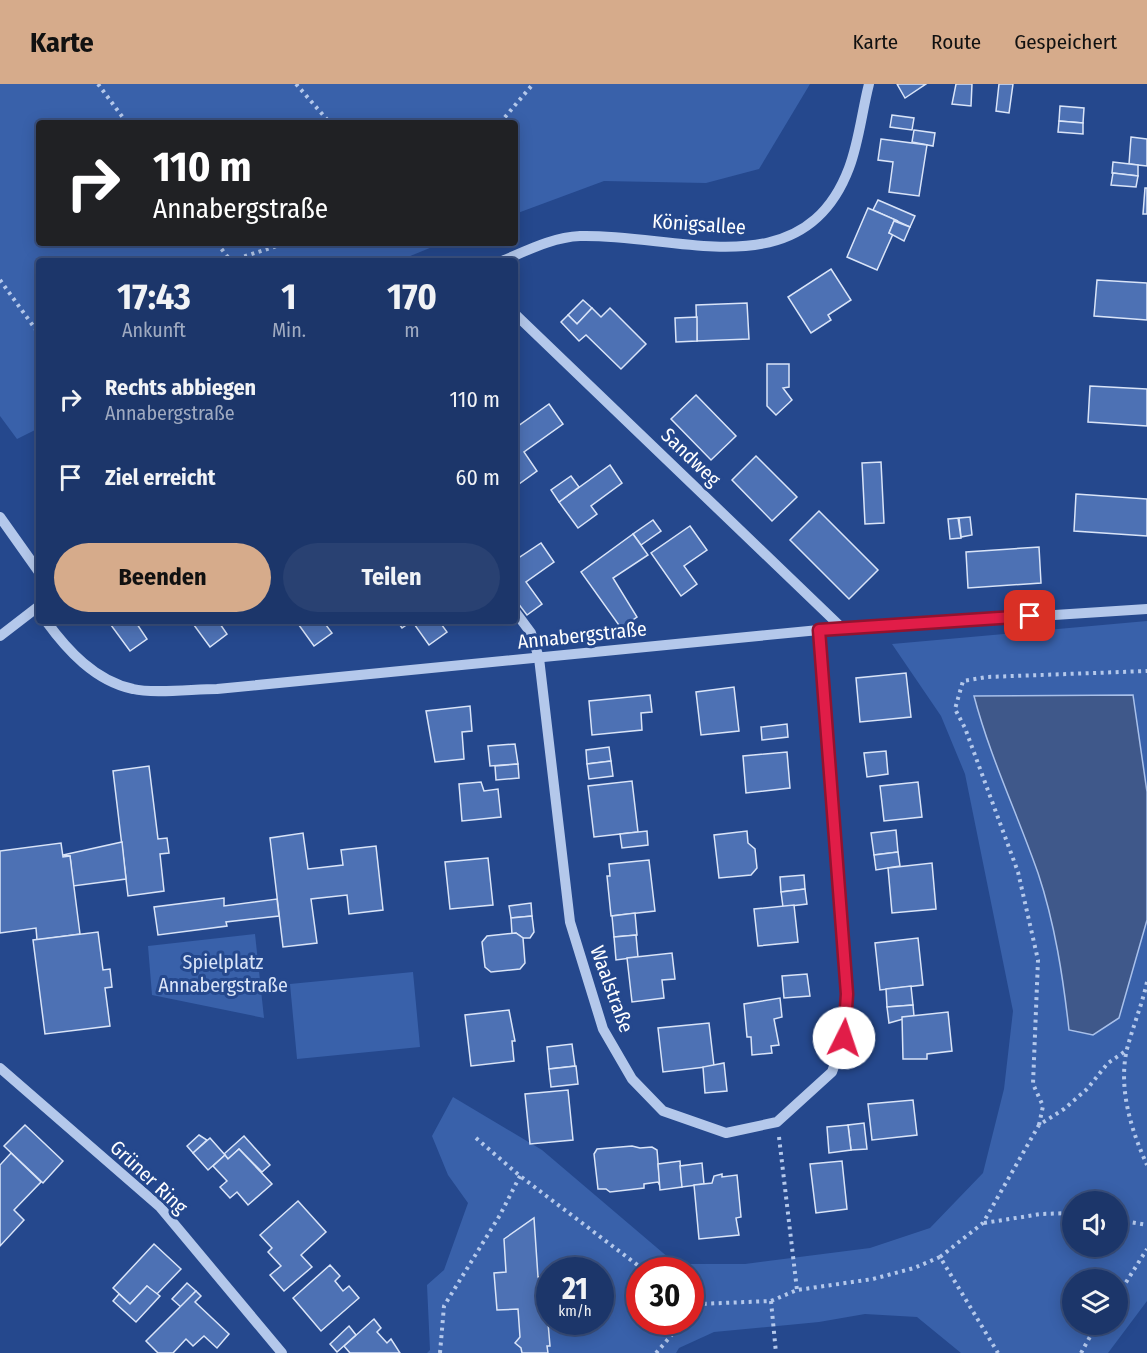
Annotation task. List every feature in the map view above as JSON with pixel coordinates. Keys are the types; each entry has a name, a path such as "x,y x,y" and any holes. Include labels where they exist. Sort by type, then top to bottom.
{"street":[{"name":"Königsallee","path":"509,258 538,246 577,236 620,236 730,248 769,244 804,230 830,203 849,168 869,84"},
{"name":"Sandweg","path":"518,317 842,628"},
{"path":"0,517 36,568"},
{"name":"Annabergstraße","path":"47,624 67,649 99,675 133,689 217,689 842,628 1147,609"},
{"path":"0,636 36,610"},
{"name":"Waalstraße","path":"518,615 531,633 539,658 570,922 603,1029 632,1079 663,1111 726,1133 777,1122"},
{"path":"777,1122 832,1072 844,1038 847,994 819,630"},
{"name":"Grüner Ring","path":"0,1068 160,1207 282,1353"}],"path":[{"path":"98,84 125,120"},
{"path":"296,84 327,120"},
{"path":"503,120 533,84"},
{"path":"219,246 228,258"},
{"path":"237,258 276,246"},
{"path":"0,280 36,330"},
{"path":"704,1304 771,1301 797,1290 873,1279 914,1268 940,1257 983,1223 1008,1184 1039,1125 1043,1106 1032,1084 1038,960 1018,872 955,709 963,681 987,677 1147,672"},
{"path":"1147,982 1127,1050 1124,1076 1127,1105 1136,1141 1147,1165"},
{"path":"1039,1125 1087,1089 1108,1063 1127,1050"},
{"path":"777,1122 797,1290"},
{"path":"476,1138 520,1176 627,1257"},
{"path":"440,1353 444,1306 501,1215 520,1176"},
{"path":"983,1223 1041,1214 1062,1213"},
{"path":"1128,1222 1147,1225"},
{"path":"1128,1279 1147,1249"},
{"path":"940,1257 998,1353"},
{"path":"771,1301 776,1353"},
{"path":"656,1353 672,1335"},
{"path":"1081,1353 1091,1335"}],"green space":[{"path":"0,84 810,84 759,169 706,183 604,181 518,213 518,120 36,120 36,246 435,246 405,258 36,258 36,430 17,439 0,416"},
{"path":"1147,621 1147,1301 1128,1326 1128,1269 1062,1269 1062,1335 1122,1335 1108,1353 961,1353 917,1317 865,1314 819,1322 714,1332 679,1348 676,1353 427,1353 430,1350 427,1285 444,1270 468,1203 448,1175 432,1136 453,1097 542,1150 668,1257 626,1257 626,1335 704,1335 704,1264 745,1264 870,1248 930,1228 983,1173 1004,1089 1013,1011 965,774 941,716 892,644"},
{"name":"Spielplatz Annabergstraße","path":"255,934 264,1018 152,995 148,946"},
{"path":"413,972 420,1047 297,1059 290,984"}],"shaded area":[{"path":"1133,695 1147,792 1147,920 1119,1018 1093,1035 1069,1030 1058,951 1044,892 980,719 974,696"}],"building":[{"path":"897,84 926,84 905,98"},
{"path":"956,84 972,84 971,106 952,104"},
{"path":"999,84 1013,84 1009,113 996,111"},
{"path":"1060,106 1084,108 1083,123 1059,121"},
{"path":"892,115 914,118 912,130 890,127"},
{"path":"1059,121 1083,123 1083,134 1058,132"},
{"path":"914,130 935,133 933,146 912,142"},
{"path":"1131,137 1147,139 1147,166 1129,164"},
{"path":"881,139 927,145 919,196 889,192 893,162 878,160"},
{"path":"1113,162 1138,165 1138,176 1112,173"},
{"path":"1113,173 1138,176 1136,187 1111,185"},
{"path":"1145,188 1147,188 1147,214 1143,214"},
{"path":"878,200 915,216 910,227 873,210"},
{"path":"868,208 898,221 894,221 889,233 893,234 877,270 847,257"},
{"path":"894,221 910,227 904,241 889,233"},
{"path":"831,269 851,300 828,315 831,320 811,333 788,297"},
{"path":"1097,280 1147,283 1147,320 1094,316"},
{"path":"583,300 592,308 577,324 568,315"},
{"path":"747,303 749,339 697,341 696,305"},
{"path":"592,308 601,317 610,308 646,344 621,369 586,335 579,341 561,322 568,315 577,324"},
{"path":"697,317 697,341 676,342 675,318"},
{"path":"767,364 789,364 789,387 783,388 792,400 776,415 767,406"},
{"path":"1090,386 1147,389 1147,426 1088,422"},
{"path":"696,395 736,436 711,460 671,419"},
{"path":"549,404 563,424 524,452 537,471 519,484 518,483 518,426"},
{"path":"756,456 797,497 772,521 732,480"},
{"path":"881,462 884,523 865,524 862,463"},
{"path":"610,465 622,483 591,506 597,514 578,528 559,502"},
{"path":"571,476 579,487 559,502 551,490"},
{"path":"1076,494 1147,499 1147,536 1074,531"},
{"path":"819,511 878,570 849,599 790,540"},
{"path":"970,517 972,535 961,537 959,518"},
{"path":"958,518 961,538 950,539 948,519"},
{"path":"653,520 661,531 641,545 633,534"},
{"path":"690,526 707,550 684,566 697,584 681,596 651,553"},
{"path":"633,534 648,555 613,578 637,617 621,628 581,572"},
{"path":"541,543 554,562 526,582 542,604 527,615 518,603 518,558"},
{"path":"1039,547 1041,583 968,588 966,552"},
{"path":"110,624 137,624 147,639 130,651"},
{"path":"193,624 220,624 227,634 210,647"},
{"path":"298,624 325,624 332,633 314,646"},
{"path":"414,624 441,624 447,632 429,645"},
{"path":"906,673 911,717 860,722 856,678"},
{"path":"734,687 739,731 701,735 696,692"},
{"path":"650,695 652,712 641,713 642,730 592,735 589,701"},
{"path":"470,706 472,731 462,732 464,759 435,762 426,711"},
{"path":"787,724 788,737 762,740 761,727"},
{"path":"515,744 518,764 490,766 488,746"},
{"path":"609,747 611,761 587,764 586,750"},
{"path":"886,751 888,774 867,777 864,753"},
{"path":"787,752 790,788 746,793 743,756"},
{"path":"611,761 613,776 589,779 587,764"},
{"path":"518,764 519,778 496,780 495,766"},
{"path":"149,766 158,839 167,838 169,853 160,854 164,891 128,896 113,771"},
{"path":"632,781 638,832 594,837 588,786"},
{"path":"481,782 484,791 498,789 501,817 462,821 459,784"},
{"path":"918,782 922,817 884,821 880,786"},
{"path":"896,830 898,852 874,855 871,833"},
{"path":"647,831 648,845 622,848 620,834"},
{"path":"747,831 748,843 755,849 757,868 751,875 719,878 714,835"},
{"path":"303,833 308,869 343,865 341,850 376,846 383,910 349,914 347,895 311,899 317,943 283,947 270,838"},
{"path":"122,842 126,879 73,886 70,856 63,855"},
{"path":"61,843 63,857 70,856 80,934 37,940 36,928 0,933 0,851"},
{"path":"898,852 900,866 876,870 874,855"},
{"path":"488,858 493,905 450,909 445,862"},
{"path":"649,860 655,911 611,916 607,876 610,876 609,864"},
{"path":"932,863 936,909 892,913 888,868"},
{"path":"804,875 805,889 781,892 780,877"},
{"path":"805,889 807,904 783,907 781,892"},
{"path":"224,898 224,906 277,899 279,916 226,922 227,926 158,935 154,907"},
{"path":"531,903 532,916 511,918 509,906"},
{"path":"794,905 798,942 758,946 754,909"},
{"path":"635,913 637,935 614,937 612,916"},
{"path":"532,916 534,932 530,938 523,938 516,933 512,934 511,918"},
{"path":"98,932 103,970 110,969 112,987 105,988 110,1026 45,1034 33,940"},
{"path":"516,933 523,938 525,963 520,969 491,972 485,967 482,942 487,936"},
{"path":"636,935 638,957 616,960 614,937"},
{"path":"918,938 923,985 880,990 875,943"},
{"path":"672,953 675,979 662,980 664,998 632,1002 627,958"},
{"path":"807,974 810,996 784,998 782,976"},
{"path":"911,986 913,1005 887,1007 886,989"},
{"path":"780,998 782,1017 774,1019 779,1045 771,1046 772,1053 752,1055 751,1037 747,1037 744,1004"},
{"path":"913,1005 914,1016 889,1023 887,1007"},
{"path":"509,1010 515,1041 512,1041 514,1061 471,1066 465,1015"},
{"path":"948,1012 952,1051 927,1054 927,1059 903,1059 902,1017"},
{"path":"709,1023 714,1066 663,1072 658,1028"},
{"path":"572,1044 575,1066 549,1069 547,1047"},
{"path":"724,1063 727,1091 705,1093 703,1067"},
{"path":"576,1066 578,1084 551,1087 549,1069"},
{"path":"568,1090 573,1140 530,1144 525,1094"},
{"path":"913,1100 917,1135 872,1140 868,1104"},
{"path":"864,1123 867,1149 851,1150 848,1125"},
{"path":"25,1125 63,1161 43,1183 4,1146"},
{"path":"848,1125 851,1150 829,1153 827,1127"},
{"path":"199,1135 207,1140 193,1153 187,1146"},
{"path":"244,1136 270,1165 262,1172 239,1149 228,1159 224,1154"},
{"path":"210,1138 225,1155 208,1170 193,1153"},
{"path":"652,1147 657,1150 660,1186 658,1182 644,1184 644,1188 610,1192 606,1189 598,1189 594,1154 597,1149"},
{"path":"239,1149 272,1184 248,1205 237,1192 230,1198 220,1187 227,1181 213,1166 225,1155 228,1159"},
{"path":"11,1153 41,1182 14,1210 24,1220 0,1246 0,1165"},
{"path":"680,1161 682,1187 660,1190 658,1164"},
{"path":"842,1161 847,1209 816,1213 810,1164"},
{"path":"702,1163 704,1184 682,1187 680,1166"},
{"path":"722,1174 722,1177 737,1175 741,1217 736,1218 739,1235 699,1239 694,1185 712,1183 714,1176"},
{"path":"298,1201 326,1232 301,1255 312,1267 284,1291 270,1275 281,1266 268,1252 272,1248 260,1235"},
{"path":"534,1218 537,1257 536,1335 549,1335 548,1353 522,1353 521,1348 515,1343 520,1337 518,1309 497,1310 494,1273 506,1272 504,1239"},
{"path":"154,1244 181,1269 156,1295 147,1286 130,1304 113,1288"},
{"path":"330,1265 340,1276 335,1281 343,1291 349,1286 359,1298 321,1331 293,1298"},
{"path":"187,1283 196,1291 181,1307 172,1299"},
{"path":"147,1286 160,1296 136,1322 113,1301 119,1294 130,1304"},
{"path":"196,1291 201,1296 195,1302 229,1334 217,1348 204,1336 193,1346 186,1339 173,1353 158,1353 146,1341"},
{"path":"374,1319 381,1328 377,1332 387,1343 391,1339 400,1353 350,1353 344,1346"},
{"path":"349,1326 356,1335 337,1352 330,1344"}],"route":[{"path":"844,1038 847,994 819,630 1030,616"}]}
